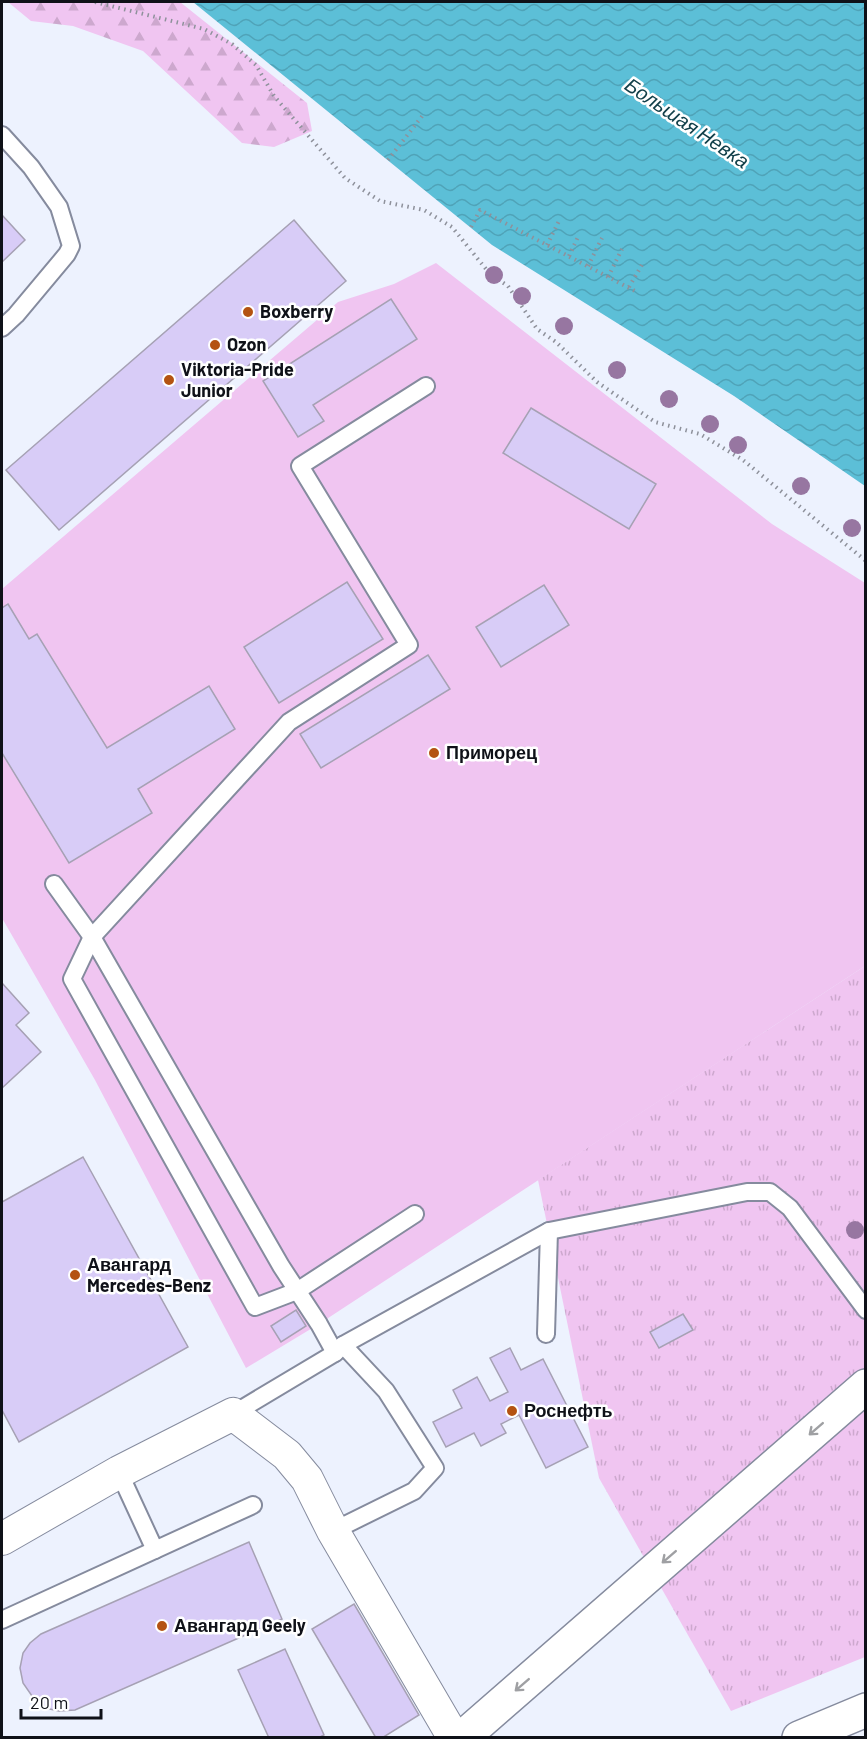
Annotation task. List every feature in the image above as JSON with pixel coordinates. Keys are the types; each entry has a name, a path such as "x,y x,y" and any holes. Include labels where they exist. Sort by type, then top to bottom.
{"main road":[{"path":"462,1737 866,1386"},
{"path":"799,1737 866,1710"}],"street":[{"path":"2,1539 119,1472 233,1414 287,1455 307,1479 333,1531 454,1737"}],"lane":[{"path":"2,135 31,167 59,207 71,246 67,254 30,298 2,328"},
{"path":"415,1214 297,1291 255,1307 72,979 92,937 289,722 409,645 300,466 426,386"},
{"path":"54,884 92,937 297,1291 339,1349 386,1391 435,1468 414,1491 333,1531"},
{"path":"233,1414 339,1349 549,1231 747,1192 770,1192 790,1208 866,1310"},
{"path":"546,1334 549,1231"},
{"path":"119,1472 155,1550"},
{"path":"2,1620 253,1505"}],"path":[{"path":"95,2 204,28 232,44 256,65 274,96 345,178 380,201 424,210 452,227 490,274 508,286 537,329 556,342 597,382 655,422 700,434 743,460 866,561"},
{"path":"388,160 423,115"},
{"path":"471,227 480,210 635,291"},
{"path":"548,245 560,219"},
{"path":"569,256 578,237"},
{"path":"588,267 602,238"},
{"path":"608,277 622,249"},
{"path":"629,287 643,262"}],"green space":[{"path":"8,2 180,2 307,103 312,131 274,147 242,143 143,51 73,26 31,21"},
{"name":"Приморец","path":"436,263 772,524 865,583 865,966 319,1324 246,1368 95,1080 2,918 2,589 338,302 394,284"},
{"path":"865,966 865,1657 731,1711 599,1478 538,1180"}],"water":[{"name":"Большая Невка","path":"193,2 865,2 865,486 734,396 492,245"}],"building":[{"path":"2,215 25,240 2,262"},
{"path":"294,220 346,281 59,530 6,470"},
{"path":"391,299 417,339 313,405 324,421 298,437 263,381"},
{"path":"531,408 656,484 629,529 503,453"},
{"path":"347,582 383,639 279,703 244,647"},
{"path":"544,585 569,625 501,667 476,627"},
{"path":"8,604 29,639 37,634 107,748 209,686 235,729 138,789 152,813 69,863 2,753 2,608"},
{"path":"428,655 450,689 321,768 300,734"},
{"path":"2,983 29,1013 16,1025 41,1052 2,1088"},
{"name":"Авангард Mercedes-Benz","path":"83,1157 188,1347 19,1442 2,1410 2,1202"},
{"path":"296,1310 306,1326 281,1342 271,1326"},
{"path":"683,1314 693,1330 659,1348 650,1332"},
{"name":"Роснефть","path":"510,1348 521,1370 543,1359 588,1447 546,1468 519,1415 501,1424 506,1433 481,1446 474,1433 446,1447 433,1422 462,1408 453,1390 477,1377 490,1401 508,1392 490,1358"},
{"name":"Авангард Geely","path":"249,1542 282,1619 75,1710 59,1711 45,1708 32,1696 23,1683 20,1668 23,1653 41,1634"},
{"path":"354,1604 419,1715 382,1738 376,1738 312,1629"},
{"path":"285,1649 324,1735 318,1738 269,1738 238,1670"}],"place":[{"name":"Boxberry","path":"248,312"},
{"name":"Ozon","path":"215,345"},
{"name":"Viktoria-Pride Junior","path":"169,380"},
{"name":"Приморец","path":"434,753"},
{"name":"Авангард Mercedes-Benz","path":"75,1275"},
{"name":"Роснефть","path":"512,1411"},
{"name":"Авангард Geely","path":"162,1626"}]}
